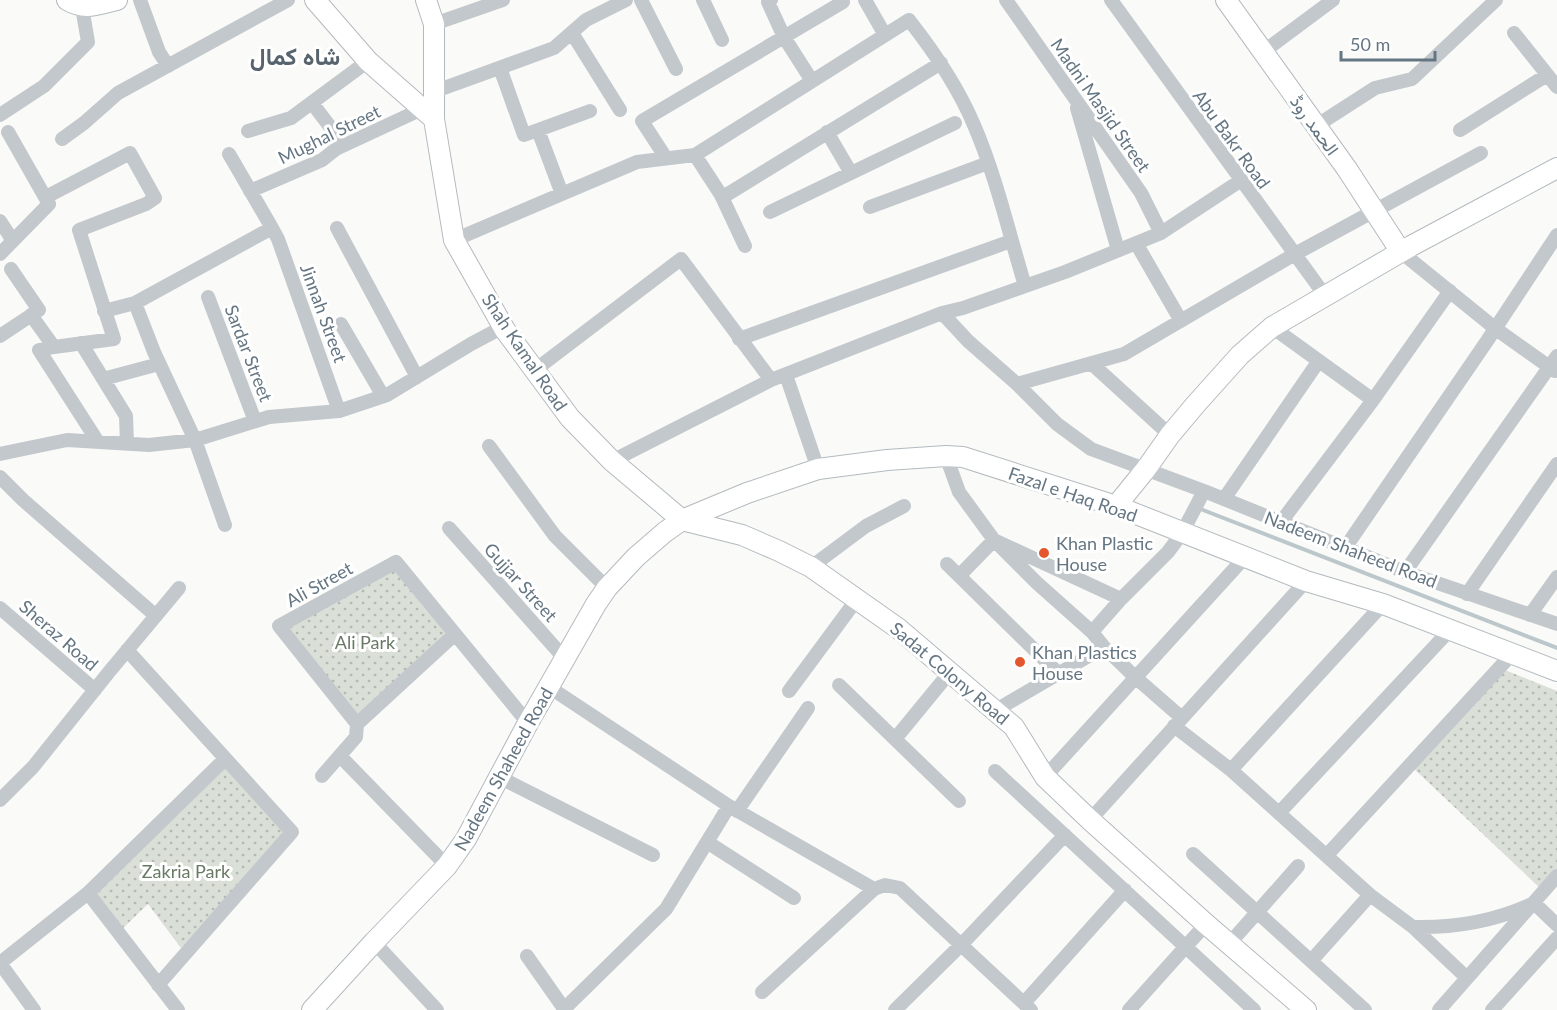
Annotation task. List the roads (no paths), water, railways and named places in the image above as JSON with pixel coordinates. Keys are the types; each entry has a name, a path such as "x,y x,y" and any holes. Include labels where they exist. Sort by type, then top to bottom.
{"street":[{"path":"0,114 44,86 88,42 75,3 117,0"},
{"path":"140,0 159,52 168,66"},
{"path":"62,139 118,93 288,0"},
{"path":"315,0 368,61 428,114"},
{"name":"Shah Kamal Road","path":"426,0 434,24 433,92 428,114 454,240 503,327 570,418 612,461 682,520"},
{"path":"434,24 503,0"},
{"path":"433,92 554,48 586,20 626,0"},
{"path":"641,0 676,69"},
{"path":"703,0 722,40"},
{"path":"771,0 768,2 784,37 812,81"},
{"path":"865,0 885,35"},
{"name":"Madni Masjid Street","path":"1006,0 1141,193 1161,233"},
{"name":"Abu Bakr Road","path":"1111,0 1326,297"},
{"name":"الحمد روڈ","path":"1226,0 1316,126 1401,252"},
{"path":"1263,52 1333,0"},
{"path":"1316,126 1375,88 1412,79 1496,0"},
{"path":"666,158 642,121 843,2"},
{"path":"454,240 637,162 695,155 909,20 958,91 975,125 1025,286"},
{"path":"572,33 620,110"},
{"path":"1514,33 1557,87"},
{"path":"248,131 291,118 368,61"},
{"path":"723,197 940,63"},
{"path":"500,68 524,135 590,111"},
{"path":"1460,130 1547,75"},
{"path":"1074,97 1118,250"},
{"path":"312,102 344,145"},
{"name":"Mughal Street","path":"250,191 322,160 344,145 428,114"},
{"path":"0,120 4,134 50,204 0,254"},
{"path":"770,212 954,123"},
{"path":"538,130 562,194"},
{"path":"827,132 851,173"},
{"path":"46,197 130,153 155,198 146,204 79,230 114,339 39,350 98,442"},
{"path":"1017,384 1124,354 1295,254 1481,153"},
{"name":"Jinnah Street","path":"229,154 278,239 339,411"},
{"path":"695,155 723,197 745,246"},
{"path":"870,207 988,163"},
{"path":"1116,506 1170,435 1240,355 1272,327 1401,252 1557,168"},
{"path":"612,461 771,380 942,313 1025,286 1161,233 1240,180"},
{"path":"0,221 13,241"},
{"path":"104,311 135,303 272,228"},
{"path":"337,228 417,377"},
{"path":"1345,548 1557,235"},
{"path":"740,339 1011,241"},
{"path":"1136,243 1181,321"},
{"path":"1401,252 1496,328 1554,365 1405,572"},
{"path":"534,370 681,259 771,380"},
{"path":"0,336 39,310 11,268"},
{"path":"1281,522 1373,400 1450,291"},
{"name":"Sardar Street","path":"208,297 255,421"},
{"path":"135,303 159,364 195,440 225,525"},
{"name":"Nadeem Shaheed Road","path":"942,313 968,341 1017,384 1057,424 1091,448 1405,572 1557,624"},
{"path":"31,315 54,347"},
{"path":"341,324 383,396"},
{"path":"0,454 67,440 149,445 195,440 269,417 339,411 383,396 503,327"},
{"path":"1272,327 1373,400"},
{"path":"81,343 126,416 127,444"},
{"path":"1224,499 1318,362"},
{"path":"1091,363 1170,435"},
{"path":"103,379 159,364"},
{"path":"786,375 818,469"},
{"path":"489,446 555,536 607,588"},
{"path":"946,456 958,492 994,540 1037,583 1092,632 1178,722 1370,895 1413,927 1467,978"},
{"name":"Fazal e Haq Road","path":"682,520 747,493 818,469 886,460 963,457 1116,506 1306,580 1383,604 1557,671"},
{"path":"1467,594 1557,464"},
{"path":"0,477 23,501 156,616"},
{"path":"1092,632 1120,599 1168,552 1182,533 1204,491"},
{"path":"811,567 866,526 904,506"},
{"name":"Nadeem Shaheed Road","path":"312,1010 447,866 466,839 528,723 596,604 607,588 653,542 682,520"},
{"name":"Sadat Colony Road","path":"682,520 742,535 779,550 811,567 899,629 1014,727 1045,777 1089,820 1306,1010"},
{"name":"Gujjar Street","path":"449,528 565,659"},
{"path":"959,576 994,540"},
{"path":"994,540 1120,599"},
{"path":"1045,777 1246,556"},
{"name":"Ali Street","path":"357,724 279,626 396,562 528,723"},
{"path":"947,564 1058,673"},
{"path":"1530,615 1557,577"},
{"path":"1089,820 1306,580"},
{"path":"0,800 33,767 179,588"},
{"path":"789,691 857,599"},
{"path":"1231,770 1383,604"},
{"name":"Sheraz Road","path":"0,608 95,690"},
{"path":"1279,813 1449,631"},
{"path":"322,776 341,757 356,737 357,724 454,634"},
{"path":"996,710 1104,647"},
{"path":"127,650 292,832 158,985"},
{"path":"1327,855 1512,654"},
{"path":"895,739 950,672"},
{"path":"839,685 959,801"},
{"path":"549,687 733,808 874,889"},
{"path":"526,956 564,1010 666,909 707,842 808,708"},
{"path":"341,757 447,866"},
{"path":"34,1010 0,963 88,893 225,759"},
{"path":"995,771 1254,1010"},
{"path":"499,777 653,855"},
{"path":"895,1010 1065,836"},
{"path":"707,842 794,898"},
{"path":"1193,854 1365,1010"},
{"path":"1230,944 1298,866"},
{"path":"1439,1010 1557,876"},
{"path":"762,992 874,889 885,885 900,888 1027,1007 1125,890"},
{"path":"88,893 178,1010"},
{"path":"1311,961 1370,895"},
{"path":"1413,927 1482,921 1512,913 1534,903"},
{"path":"1534,903 1557,925"},
{"path":"1129,1010 1206,924"},
{"path":"1492,1010 1557,938"},
{"path":"374,942 437,1010"}],"waterway":[{"path":"1203,510 1557,648"}],"place":[{"name":"Khan Plastic House","path":"1044,553"},
{"name":"Khan Plastics House","path":"1020,662"}],"district":[{"name":"شاہ کمال","path":"295,55"}],"park label":[{"name":"Ali Park","path":"365,642"},
{"name":"Zakria Park","path":"186,871"}]}
